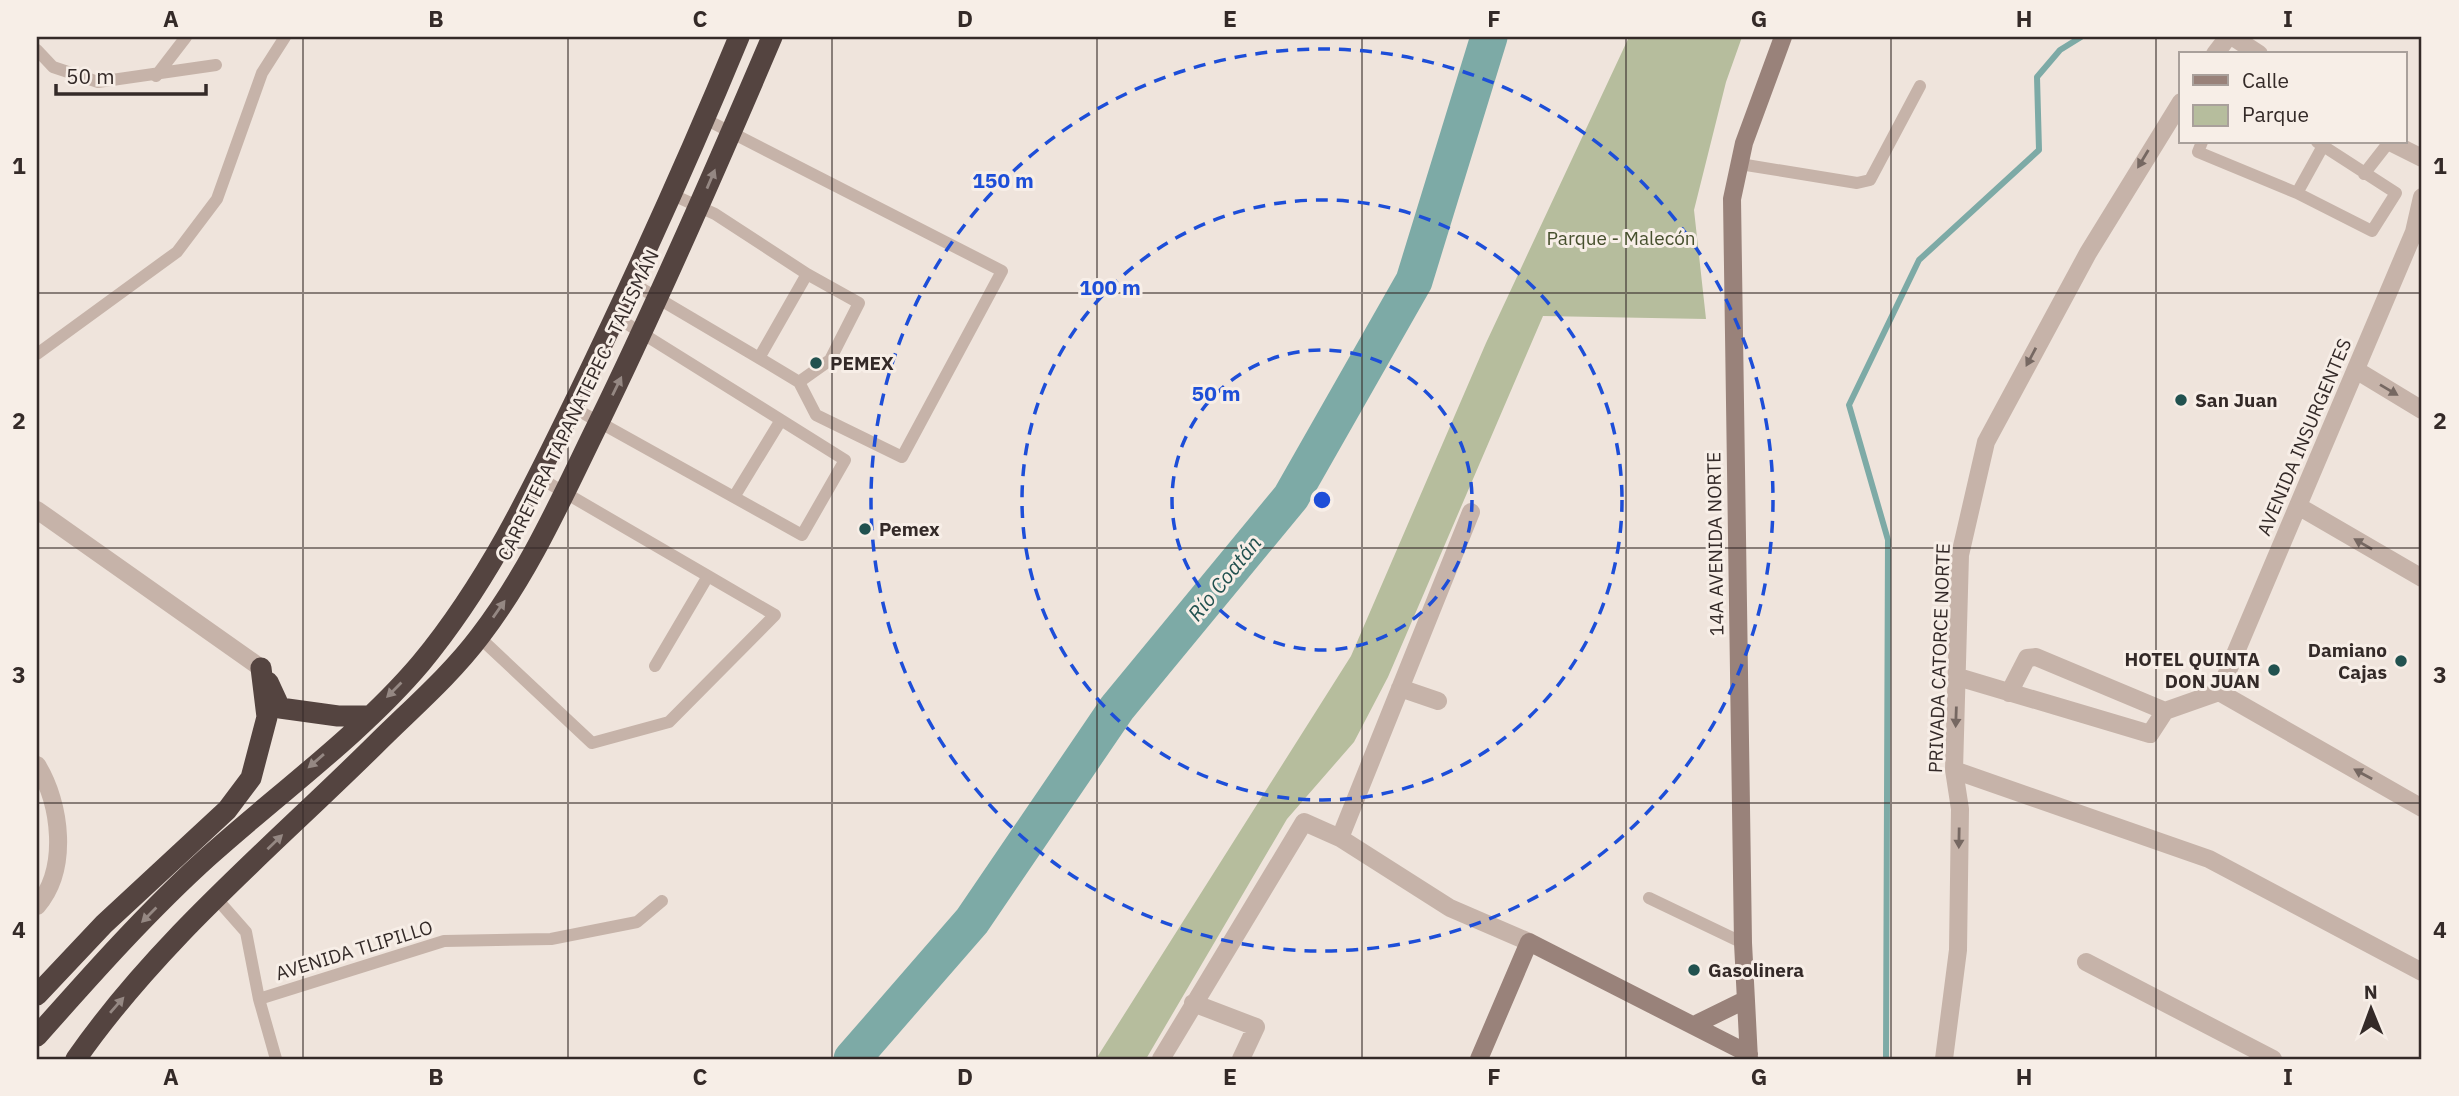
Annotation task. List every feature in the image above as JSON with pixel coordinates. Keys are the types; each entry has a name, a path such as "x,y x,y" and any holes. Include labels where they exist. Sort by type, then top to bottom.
{"highway":[{"name":"CARRETERA TAPANATEPEC - TALISMÁN","path":"37,1036 118,945 206,858 368,716 419,664 496,556 538,477 632,283 673,195 739,37"},
{"name":"CARRETERA TAPANATEPEC - TALISMÁN","path":"76,1059 136,982 216,898 423,698 479,637 511,590 565,492 643,333 772,37"},
{"path":"261,668 280,708 338,716 368,716"},
{"path":"37,995 104,924 228,810 251,778 267,718 261,668"}],"main road":[{"name":"14A AVENIDA NORTE","path":"1752,1058 1745,1000 1731,269 1732,199 1744,142 1783,37"},
{"path":"1479,1059 1529,942 1694,1025 1752,1058"},
{"path":"1694,1025 1745,1000"}],"street":[{"path":"2218,52 2230,37 2256,52"},
{"name":"PRIVADA CATORCE NORTE","path":"1944,1059 1958,950 1960,809 1954,770 1960,555 1986,442 2088,253 2178,109"},
{"path":"2394,144 2422,158"},
{"name":"AVENIDA INSURGENTES","path":"2219,692 2356,370 2418,235 2422,197"},
{"path":"2356,370 2422,410"},
{"path":"2298,506 2422,578"},
{"path":"37,510 261,668"},
{"path":"1340,838 1471,512"},
{"path":"2009,693 2021,664 2027,658 2036,657 2165,711"},
{"path":"1958,677 2150,734 2165,711 2219,692 2422,808"},
{"path":"1400,688 1438,701"},
{"path":"37,765 50,785 60,856 43,900 37,906"},
{"path":"1954,770 2209,859 2422,972"},
{"path":"1161,1059 1304,822 1340,838 1450,908 1529,942"},
{"path":"2086,962 2273,1059"},
{"path":"1193,1003 1256,1027 1241,1059"}],"lane":[{"path":"156,76 186,37"},
{"path":"37,355 177,252 217,199 262,73 285,37"},
{"path":"37,50 54,67 98,82 156,76 216,65"},
{"path":"1740,164 1857,183 1870,180 1920,86"},
{"path":"632,283 799,382 816,415 902,457 1002,271 705,119"},
{"path":"2202,144 2198,152 2297,193 2372,231 2396,193 2320,144 2297,193"},
{"path":"2364,174 2388,144"},
{"path":"673,195 699,207 859,303 830,360 799,382"},
{"path":"759,358 807,274"},
{"path":"572,407 802,535 845,460 616,317"},
{"path":"734,497 781,420"},
{"path":"479,637 592,743 669,722 775,614 538,477"},
{"path":"655,666 708,576"},
{"path":"216,898 246,932 259,999 276,1059"},
{"path":"1649,898 1744,943"},
{"name":"AVENIDA TLIPILLO","path":"259,999 444,941 551,939 637,922 662,901"}],"green space":[{"name":"Parque - Malecón","path":"1629,37 1742,37 1726,82 1694,210 1706,319 1543,316 1388,677 1354,742 1287,819 1146,1059 1096,1059 1351,656 1486,343"}],"waterway":[{"name":"Río Coatán","path":"852,1059 972,921 1117,708 1291,497 1414,281 1489,37"},
{"path":"1886,1059 1888,540 1849,405 1919,260 2039,150 2037,77 2060,50 2081,37"}],"place":[{"name":"PEMEX","path":"816,363"},
{"name":"San Juan","path":"2181,400"},
{"name":"Pemex","path":"865,529"},
{"name":"Damiano Cajas","path":"2401,661"},
{"name":"HOTEL QUINTA DON JUAN","path":"2274,670"},
{"name":"Gasolinera","path":"1694,970"}]}
